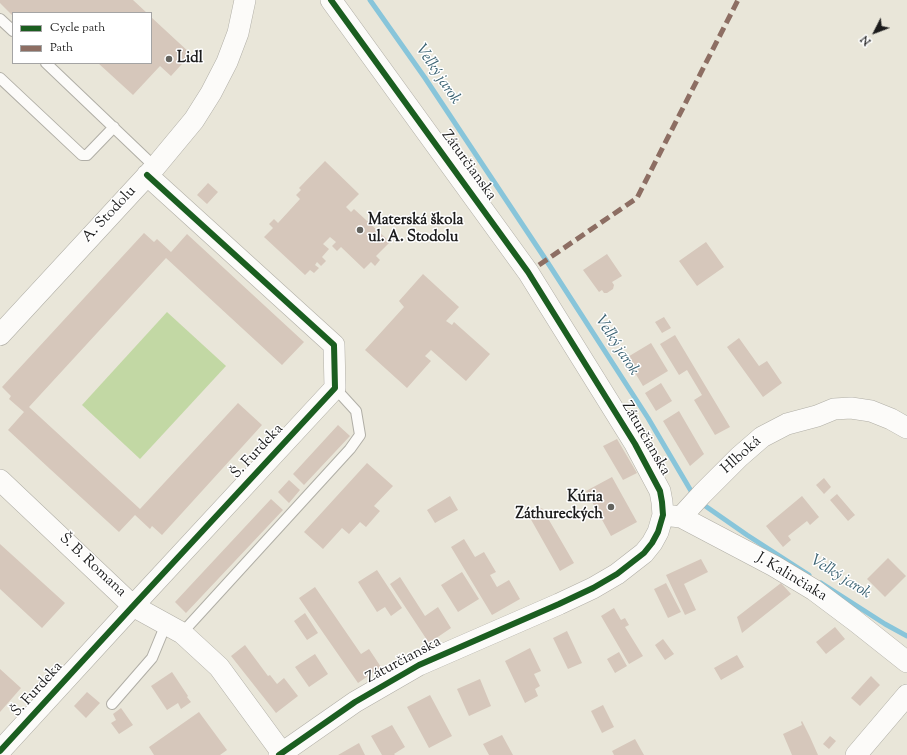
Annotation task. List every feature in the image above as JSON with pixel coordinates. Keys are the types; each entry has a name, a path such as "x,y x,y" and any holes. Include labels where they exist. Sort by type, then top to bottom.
{"street":[{"name":"A. Stodolu","path":"0,335 151,171 194,120 211,93 227,62 238,32 245,0"},
{"name":"Záturčianska","path":"331,0 528,272 635,444 660,491 662,502 684,508"},
{"path":"151,171 334,345 335,388"},
{"name":"Š. Furdeka","path":"0,751 335,388"},
{"name":"Hlboká","path":"684,508 738,457 762,437 787,424 817,416 834,409 851,408 871,412 907,428"},
{"name":"Š. B. Romana","path":"0,480 133,606 174,629 219,667 280,754"},
{"name":"Záturčianska","path":"280,754 355,702 419,665 566,600 617,574 644,553 658,532 684,508"},
{"name":"J. Kalinčiaka","path":"684,508 814,590 907,662"},
{"path":"856,755 907,695"}],"lane":[{"path":"0,19 12,30"},
{"path":"47,64 114,127 151,171"},
{"path":"0,78 82,155 87,155 114,127"},
{"path":"112,704 152,658 174,629 350,449 360,435 356,411 335,388"}],"green space":[{"path":"167,312 226,366 140,459 82,405"}],"building":[{"path":"0,0 133,0 146,12 12,12 12,15 0,3"},
{"name":"Lidl","path":"152,18 191,54 171,76 160,66 133,95 99,64 152,64"},
{"path":"325,161 359,194 346,207 351,212 354,209 390,242 376,256 380,260 375,266 371,262 364,269 341,247 337,251 332,246 336,242 330,237 323,244 329,249 322,257 326,261 321,266 317,262 315,265 319,268 314,273 310,270 305,275 264,237 273,228 269,224 274,219 278,223 300,199 296,195 301,190 299,188"},
{"path":"208,183 218,192 207,204 197,195"},
{"path":"144,233 154,242 157,239 171,252 187,234 304,342 282,365 166,258 29,407 140,509 238,403 262,425 162,535 152,526 150,529 135,515 119,532 50,469 8,430 24,412 9,399 11,396 2,387"},
{"path":"706,242 724,267 697,286 679,261"},
{"path":"607,254 622,276 612,282 614,285 613,289 607,293 604,293 602,290 599,292 583,270"},
{"path":"423,274 459,307 446,321 452,325 454,322 490,354 466,381 431,350 425,356 431,361 407,388 365,350 404,307 399,301"},
{"path":"664,317 671,328 662,333 655,322"},
{"path":"675,335 730,427 715,435 694,400 702,395 687,370 679,375 660,344"},
{"path":"739,338 759,366 767,361 782,383 763,397 727,347"},
{"path":"651,343 668,371 643,386 626,358"},
{"path":"661,383 672,401 656,411 645,393"},
{"path":"679,411 704,454 690,466 663,421"},
{"path":"338,425 350,436 304,485 293,474"},
{"path":"617,439 637,473 623,480 603,446"},
{"path":"367,463 393,486 374,506 380,511 366,527 360,522 349,534 342,528 323,549 304,532"},
{"name":"Kúria Záthureckých","path":"612,477 637,522 611,536 586,491"},
{"path":"824,478 831,487 824,494 816,485"},
{"path":"289,480 300,490 289,503 278,492"},
{"path":"837,494 855,515 848,521 830,500"},
{"path":"450,496 458,510 435,523 427,510"},
{"path":"802,496 819,517 810,525 807,521 788,536 791,540 783,547 766,526"},
{"path":"271,499 283,510 186,613 175,602"},
{"path":"542,508 574,563 560,571 529,516"},
{"path":"464,539 475,557 484,552 496,572 490,575 497,587 509,580 520,599 492,615 451,547"},
{"path":"0,544 65,603 42,628 0,589"},
{"path":"888,558 906,576 885,597 867,579"},
{"path":"701,559 708,572 684,584 696,610 685,615 666,575"},
{"path":"377,570 402,608 391,616 385,607 377,612 358,582"},
{"path":"462,572 479,599 458,612 441,585"},
{"path":"400,577 425,616 438,607 451,628 429,643 390,584"},
{"path":"666,583 681,612 668,618 654,589"},
{"path":"781,583 791,594 742,633 737,617"},
{"path":"315,587 361,654 369,649 381,667 358,683 299,598"},
{"path":"614,608 621,620 625,618 629,625 625,627 643,656 629,664 601,616"},
{"path":"305,613 318,633 307,640 294,621"},
{"path":"835,627 845,639 826,654 816,642"},
{"path":"567,631 582,663 568,669 553,638"},
{"path":"663,639 674,654 665,660 655,645"},
{"path":"245,645 268,676 270,675 277,684 284,678 298,696 276,713 231,656"},
{"path":"530,648 541,671 534,674 540,686 535,689 538,696 525,703 505,661"},
{"path":"619,652 627,666 615,673 607,659"},
{"path":"315,654 328,674 309,687 295,667"},
{"path":"737,655 744,667 721,680 714,668"},
{"path":"0,669 21,688 0,712"},
{"path":"172,672 191,702 181,709 178,703 167,710 151,686"},
{"path":"871,676 880,685 860,706 851,698"},
{"path":"480,679 491,706 469,716 457,689"},
{"path":"87,692 100,703 86,718 74,706"},
{"path":"430,695 452,736 429,748 407,707"},
{"path":"603,705 614,727 602,733 591,711"},
{"path":"121,708 133,725 119,734 111,723 116,720 113,714"},
{"path":"199,712 227,750 220,755 154,755 149,747"},
{"path":"802,721 818,755 792,755 783,734 802,725"},
{"path":"392,725 405,747 394,754 395,755 382,755 371,736"},
{"path":"502,735 513,755 489,755 483,744"},
{"path":"830,736 836,741 829,749 823,744"},
{"path":"635,739 644,755 614,755 612,751"},
{"path":"359,743 365,755 338,755"}],"waterway":[{"name":"Veľký jarok","path":"370,0 425,78 546,260 648,418 694,496"},
{"name":"Veľký jarok","path":"701,503 809,575"},
{"name":"Veľký jarok","path":"821,583 885,624 907,636"}],"marked path":[{"path":"539,265 637,198 738,0"}],"cycle path":[{"path":"279,755 355,702 419,665 559,604 593,588 617,574 644,553 652,543 658,532 663,515 660,491 635,444 528,272 331,0"},
{"path":"0,751 335,388 334,345 147,175"}],"place":[{"name":"Lidl","path":"169,59"},
{"name":"Materská škola ul. A. Stodolu","path":"360,230"},
{"name":"Kúria Záthureckých","path":"611,507"}]}
